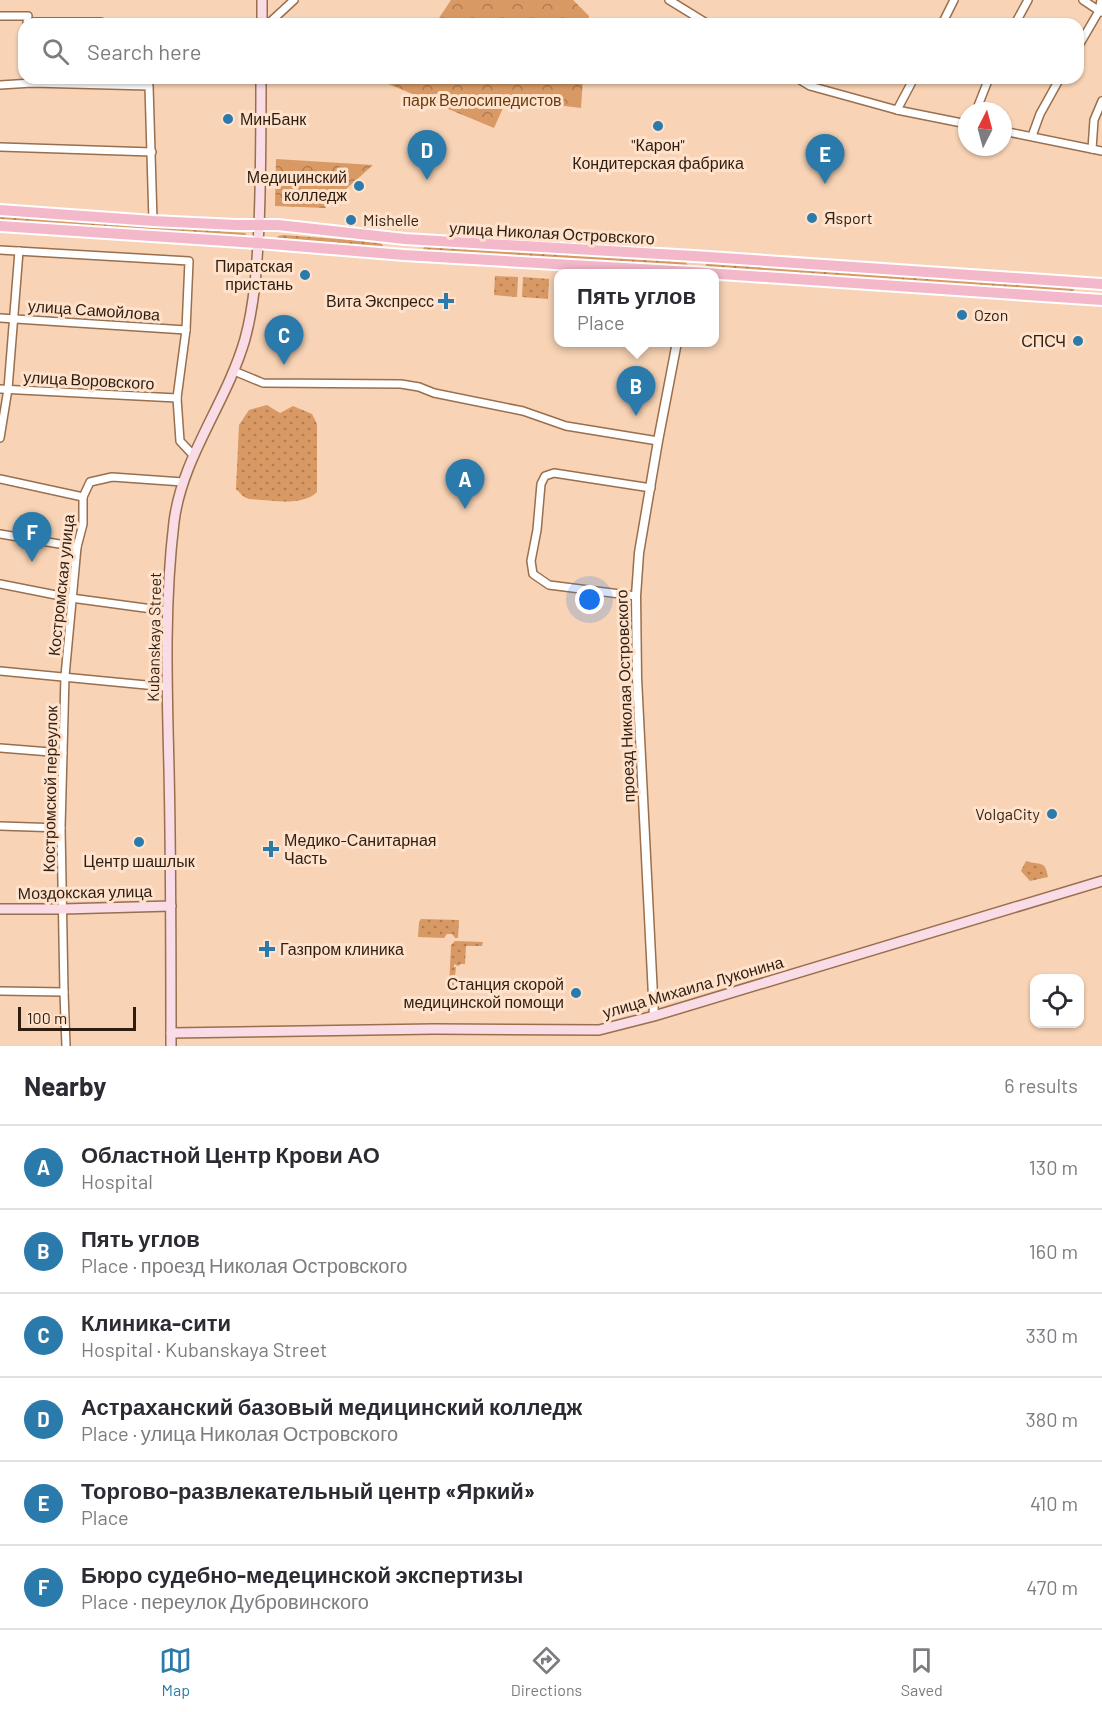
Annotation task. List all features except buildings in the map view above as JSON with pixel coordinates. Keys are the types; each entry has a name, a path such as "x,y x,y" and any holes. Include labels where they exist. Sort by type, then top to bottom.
{"main road":[{"path":"262,0 262,18"},
{"name":"Kubanskaya Street","path":"171,1046 167,611 174,521 183,482 234,371 252,304 259,225 261,84"},
{"name":"улица Николая Островского","path":"0,210 153,221 278,225 405,239 1100,284"},
{"name":"улица Николая Островского","path":"0,226 404,255 641,269"},
{"path":"404,255 405,239"},
{"name":"улица Николая Островского","path":"719,274 1100,300"},
{"path":"1100,284 1100,300"},
{"name":"улица Михаила Луконина","path":"171,1033 434,1029 599,1030 654,1016 1102,880"},
{"name":"Моздокская улица","path":"0,909 171,906"}],"street":[{"path":"274,18 294,0"},
{"path":"669,0 698,18"},
{"path":"945,18 954,0"},
{"path":"1018,18 1028,0"},
{"path":"1083,0 1100,12"},
{"path":"1084,37 1100,12 1101,0"},
{"path":"0,16 19,18"},
{"path":"0,85 18,84"},
{"path":"71,84 148,86 153,221"},
{"path":"807,84 897,110 958,122"},
{"path":"897,110 911,84"},
{"path":"980,102 987,84"},
{"path":"1032,136 1040,114 1057,84"},
{"path":"1092,149 1094,120 1102,100"},
{"path":"1012,132 1102,151"},
{"path":"0,147 152,152"},
{"path":"0,250 189,261 186,330 177,398 180,441 194,456"},
{"path":"0,438 4,389 15,319 19,251"},
{"path":"692,269 694,256"},
{"name":"улица Самойлова","path":"0,318 186,330"},
{"name":"проезд Николая Островского","path":"654,1016 637,678 636,596 639,553 657,441 676,347"},
{"path":"234,371 263,383 401,384 523,411 566,426 657,441"},
{"name":"улица Воровского","path":"4,389 177,398"},
{"path":"636,596 549,585 533,574 531,561 537,530 541,484 545,477 554,473 651,488"},
{"path":"0,479 84,496 90,482 112,477 183,482"},
{"name":"Костромская улица","path":"65,676 71,598 77,547 83,524 84,496"},
{"path":"0,534 77,547"},
{"path":"0,584 71,598 167,611"},
{"path":"0,671 167,687"},
{"name":"Костромской переулок","path":"65,676 61,828 66,1046"},
{"path":"0,748 63,753"},
{"path":"0,826 61,828"},
{"path":"0,991 64,992"}],"green space":[{"path":"451,0 573,0 589,16 589,18 439,18"},
{"name":"парк Велосипедистов","path":"388,84 583,84 581,108 507,99 494,128"},
{"path":"276,159 373,165 325,208 275,206"},
{"path":"0,216 245,233 247,236 0,225"},
{"path":"278,236 379,242 383,245 381,249 276,240"},
{"path":"426,244 686,262 688,266 687,268 425,251 423,249"},
{"path":"706,264 1070,286 1074,290 1073,293 706,268"},
{"path":"495,276 518,277 517,297 494,295"},
{"path":"523,277 549,279 548,299 522,297"},
{"path":"267,405 280,413 293,406 312,414 317,424 317,492 311,497 285,502 249,499 236,489 239,425 249,410"},
{"path":"1026,861 1043,865 1048,877 1030,881 1021,871"},
{"path":"421,919 459,920 458,938 452,934 447,934 444,938 418,937"},
{"path":"455,941 483,942 482,946 466,946 465,964 458,966 454,964 456,967 454,985 449,987 451,945"}],"place":[{"name":"МинБанк","path":"228,119"},
{"name":"\"Карон\" Кондитерская фабрика","path":"658,126"},
{"name":"Астраханский базовый медицинский колледж","path":"427,180"},
{"name":"Торгово-развлекательный центр «Яркий»","path":"825,184"},
{"name":"Медицинский колледж","path":"359,186"},
{"name":"Яsport","path":"812,218"},
{"name":"Mishelle","path":"351,220"},
{"name":"Пиратская пристань","path":"305,275"},
{"name":"Вита Экспресс","path":"446,301"},
{"name":"Ozon","path":"962,315"},
{"name":"СПСЧ","path":"1078,341"},
{"name":"Клиника-сити","path":"284,365"},
{"name":"Пять углов","path":"636,416"},
{"name":"Областной Центр Крови АО","path":"465,509"},
{"name":"Бюро судебно-медецинской экспертизы","path":"32,562"},
{"name":"VolgaCity","path":"1052,814"},
{"name":"Центр шашлык","path":"139,842"},
{"name":"Медико-Санитарная Часть","path":"271,849"},
{"name":"Газпром клиника","path":"267,949"},
{"name":"Станция скорой медицинской помощи","path":"576,993"}]}
